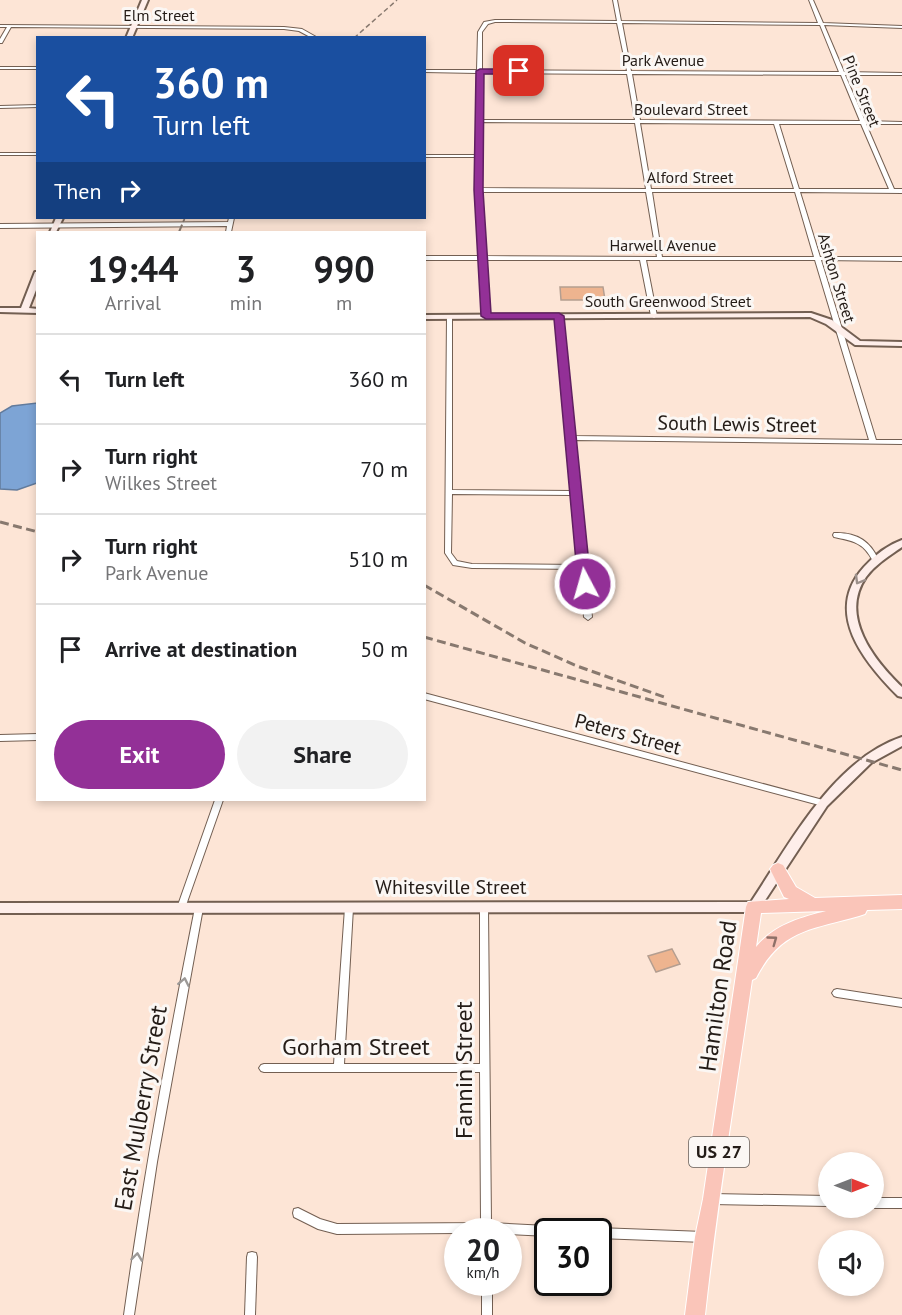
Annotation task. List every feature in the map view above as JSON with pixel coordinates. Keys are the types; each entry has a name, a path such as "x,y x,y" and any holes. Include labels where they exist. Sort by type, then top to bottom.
{"highway":[{"path":"778,869 790,892 815,906"},
{"name":"Whitesville Street","path":"754,907 902,902"},
{"path":"744,989 763,947 774,938 816,919 834,917 875,903"},
{"name":"Hamilton Road","path":"695,1315 704,1237 712,1199 744,989 754,907"}],"street":[{"path":"130,36 145,0"},
{"path":"615,0 660,259"},
{"name":"Pine Street","path":"811,0 892,191"},
{"path":"486,316 478,190 480,32 486,23 495,21 618,22 902,27"},
{"name":"Elm Street","path":"0,26 284,28 300,30 312,36"},
{"path":"0,42 10,26"},
{"path":"0,68 36,68"},
{"name":"Park Avenue","path":"426,71 902,74"},
{"path":"0,107 36,106"},
{"name":"Boulevard Street","path":"480,121 902,123"},
{"name":"Ashton Street","path":"776,122 873,442"},
{"path":"0,154 36,154"},
{"path":"426,156 479,156"},
{"name":"Alford Street","path":"478,190 902,191"},
{"path":"0,226 230,221"},
{"name":"Harwell Avenue","path":"426,258 902,259"},
{"path":"643,259 654,316"},
{"path":"24,310 36,279"},
{"path":"0,310 36,310"},
{"name":"South Greenwood Street","path":"426,317 811,315 825,319 860,344 902,344"},
{"path":"559,316 588,617"},
{"path":"450,317 448,554 455,562 472,566 583,567"},
{"name":"South Lewis Street","path":"571,438 902,442"},
{"path":"449,492 576,494"},
{"path":"836,535 865,543 871,548 875,559"},
{"path":"902,543 875,559 855,587 851,599 854,629 872,662 902,693"},
{"name":"Peters Street","path":"426,697 823,803"},
{"path":"0,738 36,737"},
{"name":"Hamilton Road","path":"754,907 823,803 867,760 902,741"},
{"path":"181,908 219,801"},
{"name":"Whitesville Street","path":"0,909 754,907"},
{"name":"East Mulberry Street","path":"129,1315 150,1175 199,908"},
{"path":"339,1066 349,908"},
{"name":"Fannin Street","path":"484,908 486,1218"},
{"path":"837,993 902,1003"},
{"name":"Gorham Street","path":"264,1068 339,1066 485,1068"},
{"path":"712,1199 818,1202"},
{"path":"884,1203 902,1203"},
{"path":"298,1213 318,1224 337,1229 444,1230"},
{"path":"612,1234 704,1237"},
{"path":"250,1315 252,1257"},
{"path":"487,1296 487,1315"}],"water":[{"path":"36,403 36,483 17,490 0,489 0,413 12,406"}],"building":[{"path":"560,287 603,287 605,300 561,300"},
{"path":"672,949 680,964 656,972 648,956"}],"railway":[{"path":"356,36 397,0"},
{"path":"179,231 184,220"},
{"path":"0,522 36,531"},
{"path":"426,586 525,643 577,666 667,698"},
{"path":"426,638 902,770"}],"route":[{"path":"519,71 480,71 478,190 486,316 559,316 585,584"}]}
